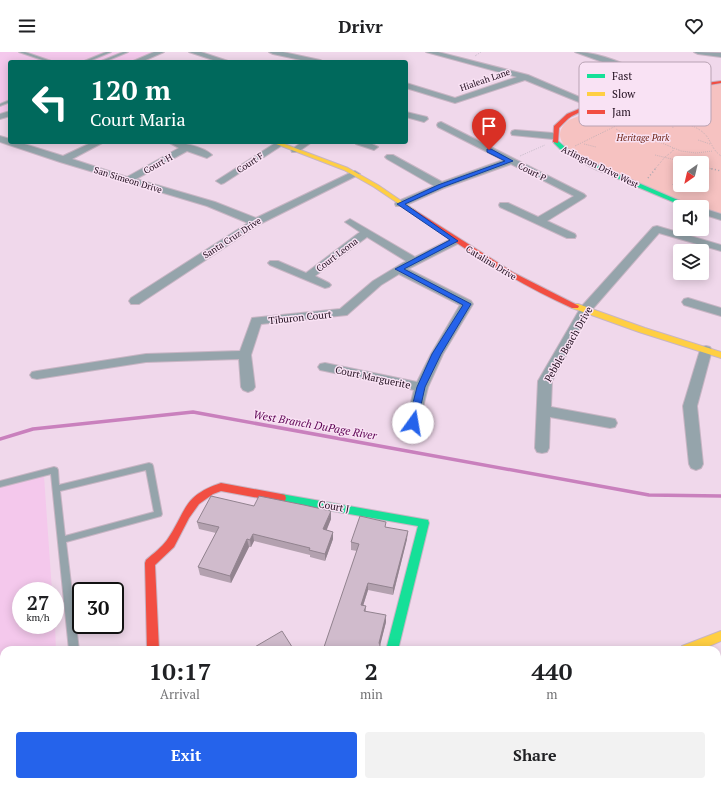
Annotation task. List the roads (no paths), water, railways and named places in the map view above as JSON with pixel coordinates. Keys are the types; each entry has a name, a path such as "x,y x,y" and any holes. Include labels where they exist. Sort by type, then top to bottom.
{"street":[{"path":"140,60 160,52"},
{"path":"193,52 220,60"},
{"path":"273,52 311,60"},
{"path":"430,52 525,77 579,99"},
{"path":"579,52 613,62"},
{"path":"698,52 721,55"},
{"name":"Hialeah Lane","path":"408,86 455,101 525,77"},
{"name":"Arlington Drive West","path":"711,83 721,82"},
{"name":"Arlington Drive West","path":"579,112 559,122 554,128 552,136 558,146 576,157 673,200"},
{"path":"408,115 424,119"},
{"name":"Court P","path":"441,125 581,196 539,221"},
{"path":"515,133 552,136"},
{"name":"San Simeon Drive","path":"15,144 62,160 211,204 256,222"},
{"path":"62,160 96,144"},
{"name":"Court H","path":"177,144 207,154"},
{"name":"Court F","path":"221,181 276,144"},
{"name":"Catalina Drive","path":"280,144 331,163 355,174 455,241 515,278 547,294 586,310 721,355"},
{"path":"295,150 305,144"},
{"path":"365,144 374,147"},
{"name":"Court H","path":"128,180 187,148"},
{"path":"390,157 441,186"},
{"path":"400,204 441,186 510,161"},
{"name":"Santa Cruz Drive","path":"136,301 256,222 355,174"},
{"path":"504,205 572,236"},
{"path":"709,213 721,217"},
{"name":"Court Leona","path":"350,222 414,261"},
{"name":"Pebble Beach Drive","path":"542,448 545,381 586,310 657,229 721,248"},
{"name":"Court Leona","path":"307,277 367,232"},
{"name":"Tiburon Court","path":"248,387 245,356 256,321 343,312 377,283 399,269 455,241"},
{"name":"Court Leona","path":"274,263 325,285"},
{"path":"399,269 467,304 437,354 421,387 413,423"},
{"path":"688,302 721,312"},
{"path":"696,464 690,406 706,350"},
{"path":"37,375 146,358 245,356"},
{"name":"Court Marguerite","path":"326,367 421,387"},
{"path":"543,412 610,423"},
{"name":"Court J","path":"153,646 150,563 171,543 192,502 207,490 220,487 424,523 393,646"},
{"path":"696,646 721,636"}],"lane":[{"path":"21,52 46,60"},
{"path":"89,60 109,52"},
{"path":"106,60 126,52"},
{"path":"56,488 149,466 158,514 62,540"},
{"path":"0,484 54,470 74,646"}],"waterway":[{"name":"West Branch DuPage River","path":"0,439 33,429 193,412 649,495 721,496"}],"park label":[{"name":"Heritage Park","path":"643,138"}]}
